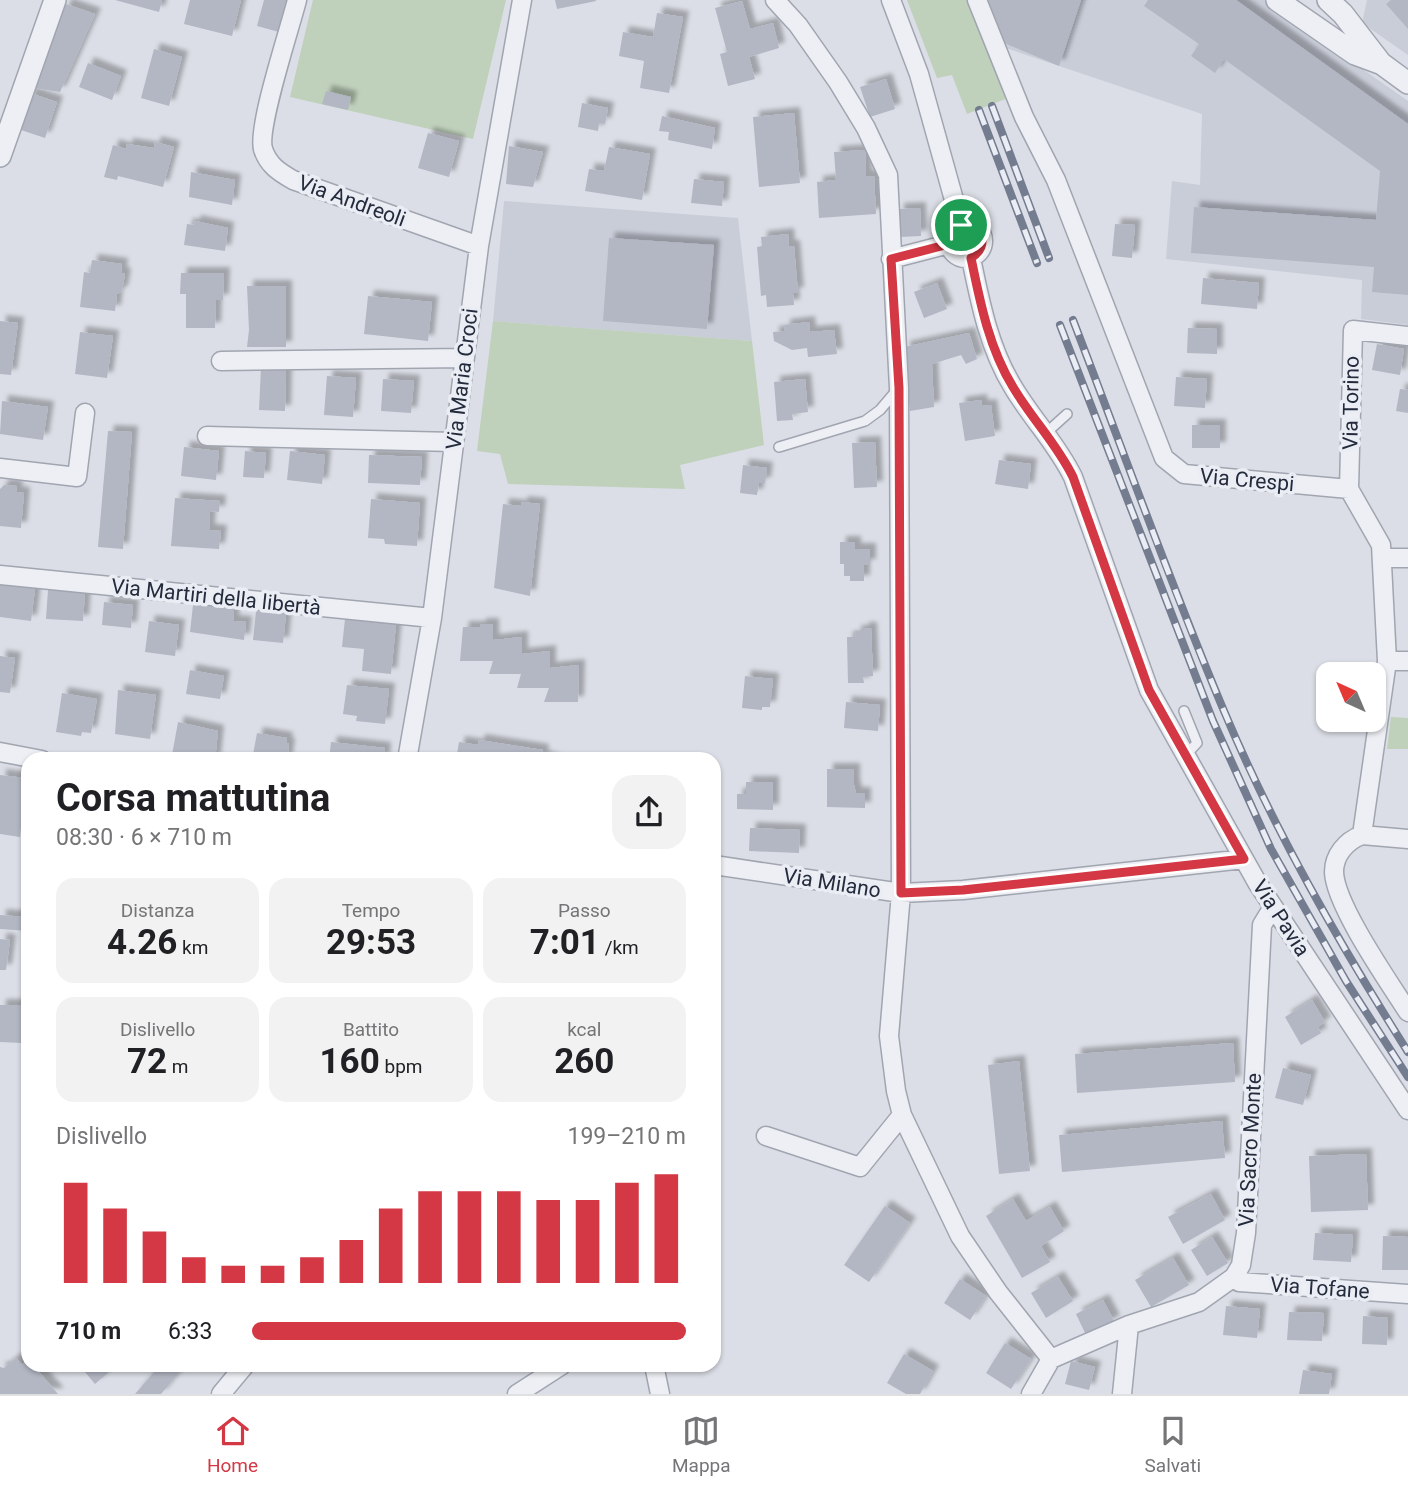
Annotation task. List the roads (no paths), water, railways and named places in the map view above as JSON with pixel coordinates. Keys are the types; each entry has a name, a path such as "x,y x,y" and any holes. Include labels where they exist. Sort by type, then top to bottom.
{"street":[{"name":"Via Andreoli","path":"297,0 265,125 263,148 274,169 293,180 479,246"},
{"name":"Via Maria Croci","path":"408,752 432,618 479,246 522,0"},
{"path":"775,0 798,24 838,82 866,128 888,175 899,388 901,893 889,1036 902,1115 960,1236 998,1292 1051,1359"},
{"path":"891,0 919,74 961,225"},
{"name":"Via Crespi","path":"977,0 1024,117 1056,180 1164,457 1172,468 1184,474 1349,489"},
{"path":"1277,0 1355,54 1382,64 1408,83"},
{"path":"1298,0 1320,8 1336,2 1382,64"},
{"path":"0,156 53,1"},
{"path":"969,224 981,233 981,248 971,258 956,256 949,244 951,232 961,225 969,224"},
{"path":"891,259 949,244"},
{"name":"Via Pavia","path":"971,258 984,318 997,353 1012,386 1073,477 1149,690 1273,907 1408,1110"},
{"name":"Via Torino","path":"1349,489 1353,330 1408,336"},
{"path":"221,361 465,358"},
{"path":"0,468 77,477 85,413"},
{"path":"207,436 454,442"},
{"path":"1349,489 1363,508 1381,545 1387,662 1362,835"},
{"path":"1382,558 1408,558"},
{"name":"Via Martiri della libertà","path":"0,575 432,618"},
{"path":"1387,662 1408,661"},
{"path":"0,752 21,756"},
{"path":"1408,839 1362,835 1353,839 1336,858 1336,884 1408,1012"},
{"name":"Via Milano","path":"721,866 901,893 963,890 1244,859"},
{"name":"Via Sacro Monte","path":"1234,1277 1241,1265 1246,1233 1262,925 1273,907"},
{"path":"766,1136 860,1167 902,1115"},
{"path":"1031,1394 1051,1359 1129,1325 1199,1301 1234,1277"},
{"name":"Via Tofane","path":"1234,1277 1239,1282 1408,1294"},
{"path":"1122,1394 1129,1325"},
{"path":"220,1394 239,1372"},
{"path":"517,1394 551,1372"},
{"path":"655,1372 660,1394"}],"lane":[{"path":"779,447 865,421 880,410 899,388"},
{"path":"1046,433 1068,414"},
{"path":"1184,711 1197,743 1185,756"}],"railway":[{"path":"992,106 1049,258"},
{"path":"979,110 1037,263"},
{"path":"1073,320 1185,614 1243,755 1309,885 1408,1052"},
{"path":"1060,325 1213,721 1271,849 1346,981 1408,1077"}]}
